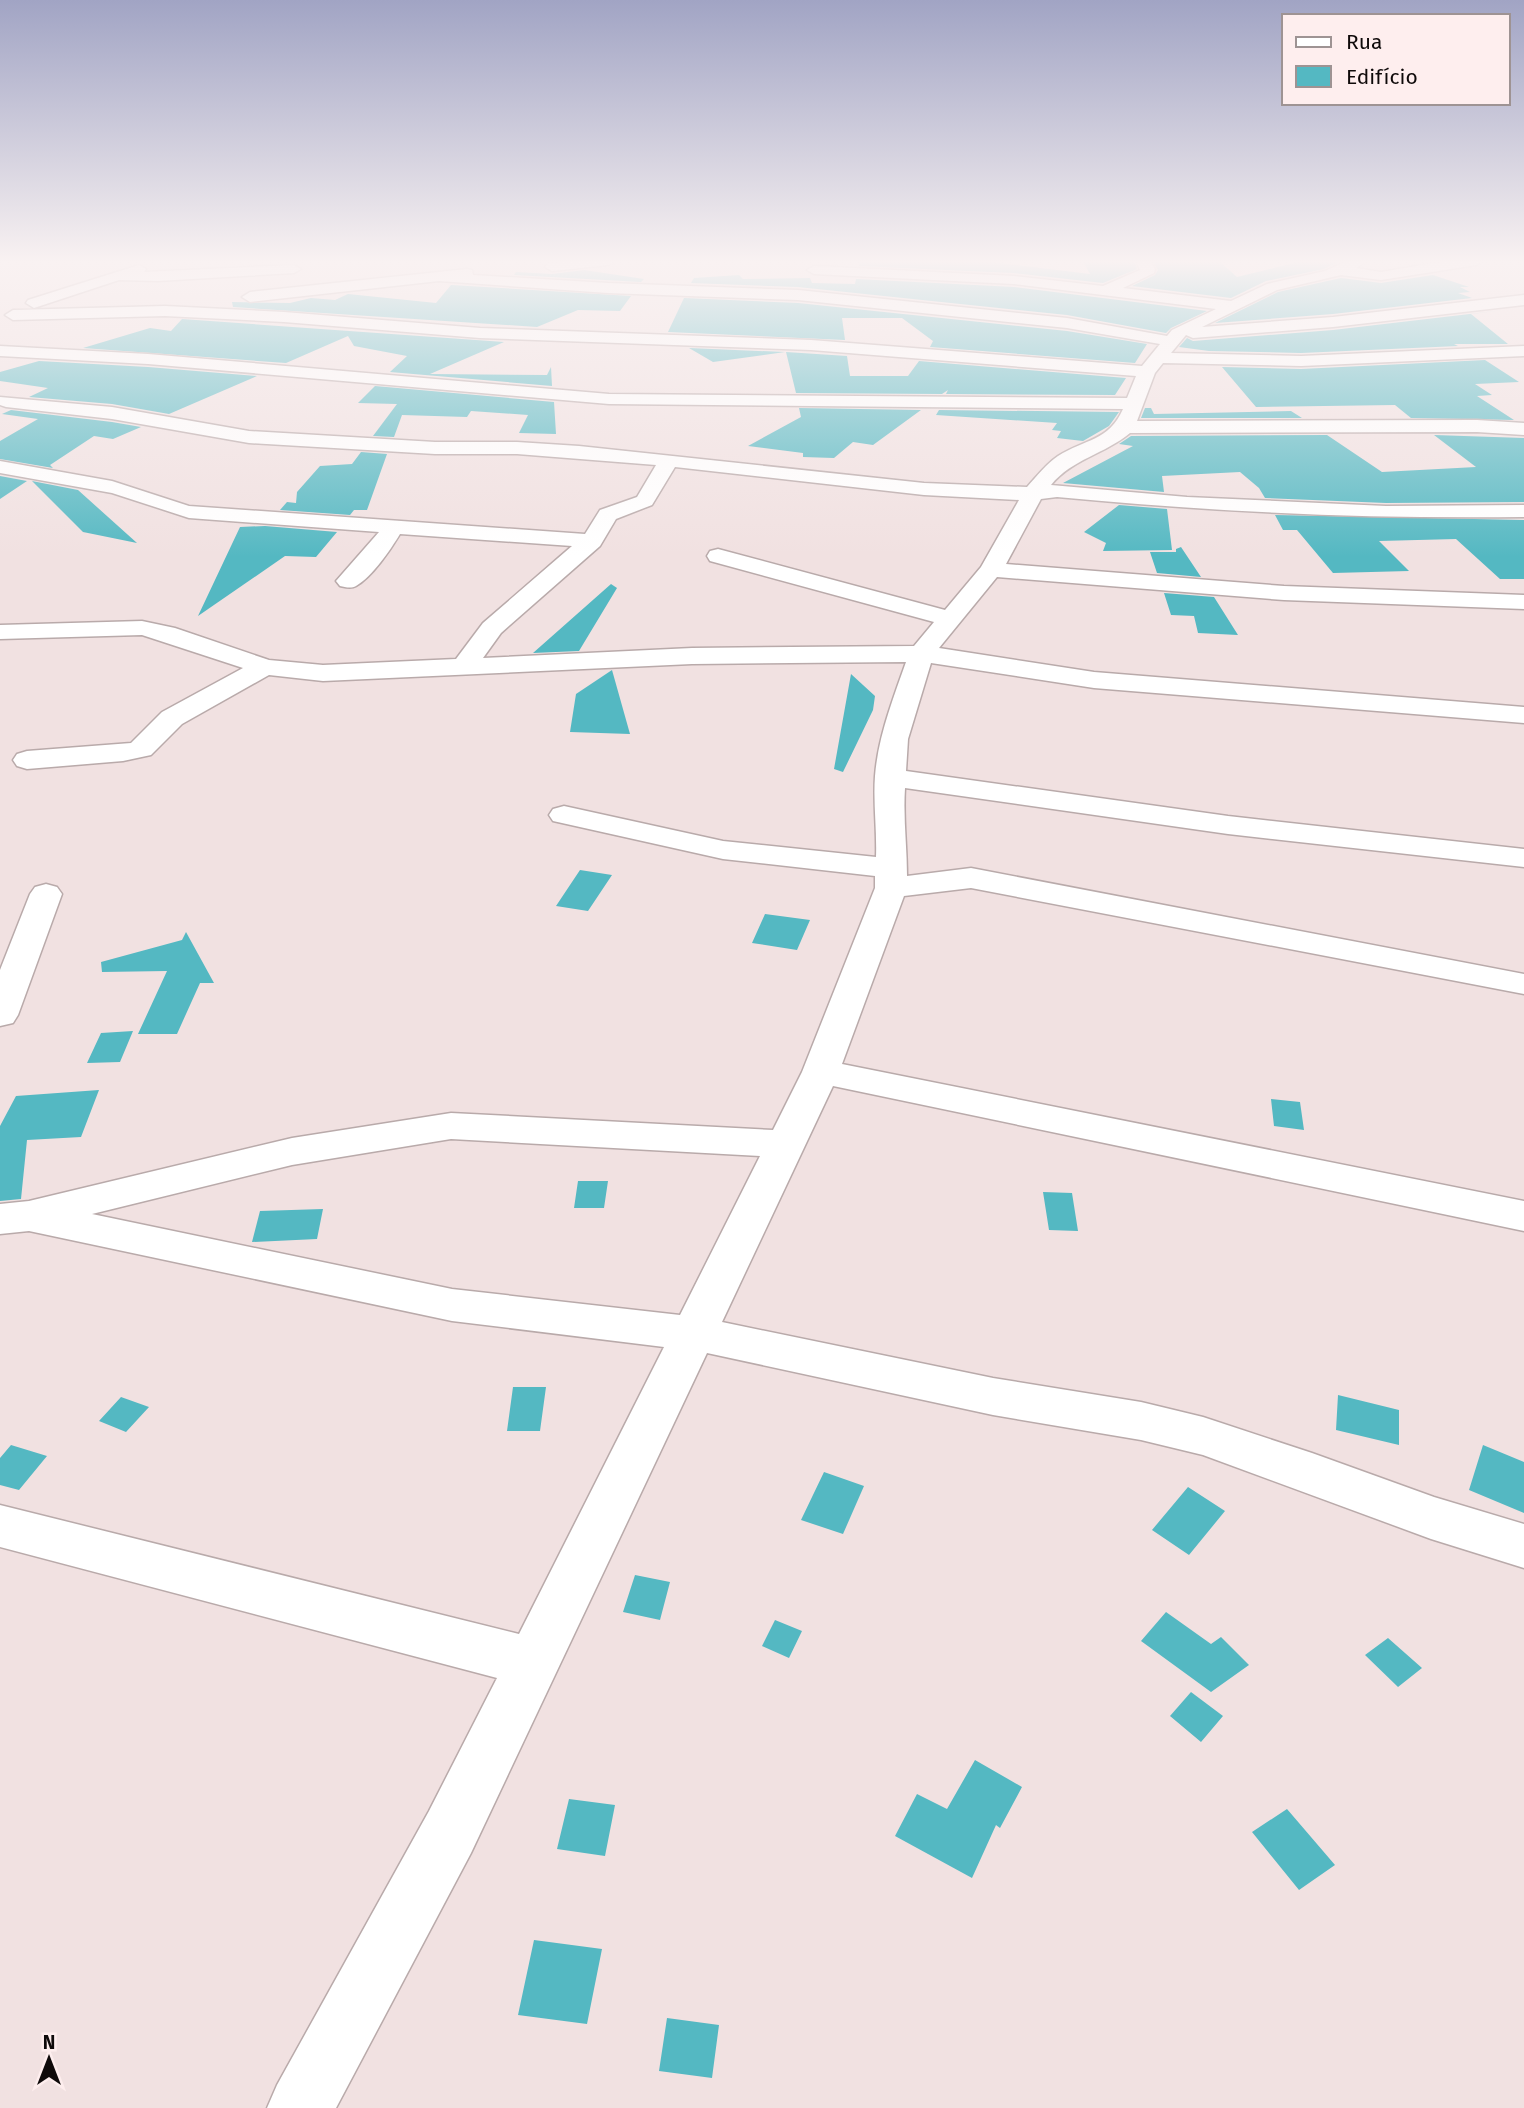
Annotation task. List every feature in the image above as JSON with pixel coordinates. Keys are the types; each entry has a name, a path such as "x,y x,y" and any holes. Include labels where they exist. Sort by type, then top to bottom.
{"street":[{"path":"152,359 609,399 1497,426 1522,430"},
{"path":"300,2108 450,1832 821,1072 891,867 888,818 889,777 894,739 921,654 991,570 1033,494 1052,471 1066,460 1113,437 1129,416 1159,359"},
{"path":"1279,359 1337,359"},
{"path":"6,401 112,413 215,433 290,441 435,448 517,448 669,460 924,489 1033,494 1068,492 1212,505 1386,512 1524,511"},
{"path":"1487,407 1480,409 1481,412 1497,426"},
{"path":"464,666 492,628 592,541 608,515 645,501 669,460"},
{"path":"0,467 126,491 189,512 592,541"},
{"path":"348,581 379,549 395,525"},
{"path":"718,556 950,619"},
{"path":"991,570 1137,579 1284,593 1524,602"},
{"path":"0,632 142,628 166,633 265,667 323,673 692,656 921,654 960,657 1094,680 1524,715"},
{"path":"27,760 123,753 141,749 172,718 265,667"},
{"path":"889,777 1228,825 1524,858"},
{"path":"564,815 723,850 971,878 1524,984"},
{"path":"891,867 971,878"},
{"path":"0,1015 46,894"},
{"path":"821,1072 1524,1216"},
{"path":"15,1217 292,1150 405,1130 451,1126 786,1144"},
{"path":"15,1217 452,1305 516,1316 693,1334 1036,1405 1155,1423 1245,1448 1382,1502 1475,1534 1524,1546"},
{"path":"0,1526 532,1662"}],"building":[{"path":"237,359 294,359 286,363"},
{"path":"403,359 464,359 430,374 547,375 551,367 552,386 390,372"},
{"path":"708,359 732,359 713,362"},
{"path":"788,359 848,359 850,376 908,376 919,361 1126,378 1115,395 946,394 948,390 942,394 796,393"},
{"path":"1089,359 1137,359 1135,363"},
{"path":"1485,360 1519,382 1475,384 1492,395 1477,396 1514,420 1411,418 1395,405 1256,407 1222,367 1301,369"},
{"path":"39,361 257,376 169,414 112,404 29,397 48,388 0,381 0,372"},
{"path":"375,386 554,402 556,434 519,433 528,415 471,411 467,417 402,415 394,437 373,436 397,404 358,403"},
{"path":"799,408 921,410 873,445 853,442 834,458 803,457 803,453 748,446 801,417"},
{"path":"1145,408 1151,408 1154,414 1291,411 1302,418 1141,418"},
{"path":"11,410 141,427 113,439 94,436 50,465 53,468 0,459 0,441 38,419 2,414"},
{"path":"939,410 1119,412 1109,426 1083,441 1057,438 1061,431 1052,430 1057,423 936,415"},
{"path":"1327,435 1382,472 1476,467 1434,435 1524,438 1524,502 1386,503 1265,498 1259,488 1240,472 1162,476 1164,492 1063,483 1133,446 1119,444 1131,436"},
{"path":"361,452 387,454 367,510 354,510 350,515 280,510 287,502 296,503 297,492 320,466 352,464"},
{"path":"0,476 27,481 0,499"},
{"path":"32,481 78,490 137,543 83,532"},
{"path":"1119,505 1167,509 1172,550 1103,551 1106,543 1084,532"},
{"path":"1275,515 1524,520 1524,579 1500,579 1456,539 1379,541 1409,571 1333,573 1297,530 1283,530"},
{"path":"265,526 337,532 316,557 285,556 198,616 240,527"},
{"path":"1181,547 1201,577 1157,573 1150,552 1176,552 1176,549"},
{"path":"611,584 617,588 579,651 533,653"},
{"path":"1164,593 1214,597 1238,635 1198,633 1194,616 1171,615"},
{"path":"612,670 630,734 570,732 576,694"},
{"path":"851,674 875,696 873,710 843,772 834,769"},
{"path":"580,870 612,875 588,911 556,906"},
{"path":"765,914 810,920 797,950 752,943"},
{"path":"186,932 214,983 200,983 177,1034 138,1034 167,971 102,972 101,962 182,940"},
{"path":"133,1031 120,1062 87,1063 101,1033"},
{"path":"99,1090 81,1137 27,1140 21,1199 0,1201 0,1126 16,1096"},
{"path":"1271,1099 1300,1102 1304,1130 1274,1126"},
{"path":"578,1181 608,1181 604,1208 574,1208"},
{"path":"1043,1192 1072,1193 1078,1231 1049,1230"},
{"path":"323,1209 317,1239 252,1242 260,1211"},
{"path":"513,1387 546,1387 540,1431 507,1431"},
{"path":"1338,1395 1399,1410 1399,1445 1336,1430"},
{"path":"121,1397 149,1407 126,1432 99,1421"},
{"path":"11,1445 47,1456 19,1490 0,1485 0,1458"},
{"path":"1483,1445 1524,1462 1524,1513 1469,1490"},
{"path":"824,1472 864,1486 843,1534 801,1520"},
{"path":"1188,1487 1225,1511 1189,1555 1152,1530"},
{"path":"635,1575 670,1582 660,1620 623,1612"},
{"path":"1166,1612 1211,1644 1221,1637 1249,1665 1211,1692 1141,1641"},
{"path":"775,1620 802,1631 789,1658 762,1646"},
{"path":"1388,1638 1422,1668 1398,1687 1365,1655"},
{"path":"1191,1692 1223,1716 1201,1742 1170,1716"},
{"path":"975,1760 1022,1787 1000,1828 996,1825 972,1878 895,1836 917,1794 947,1809"},
{"path":"569,1799 615,1805 605,1856 557,1849"},
{"path":"1287,1809 1335,1865 1299,1890 1252,1832"},
{"path":"534,1940 602,1949 587,2024 518,2015"},
{"path":"667,2018 719,2025 712,2078 659,2071"}]}
